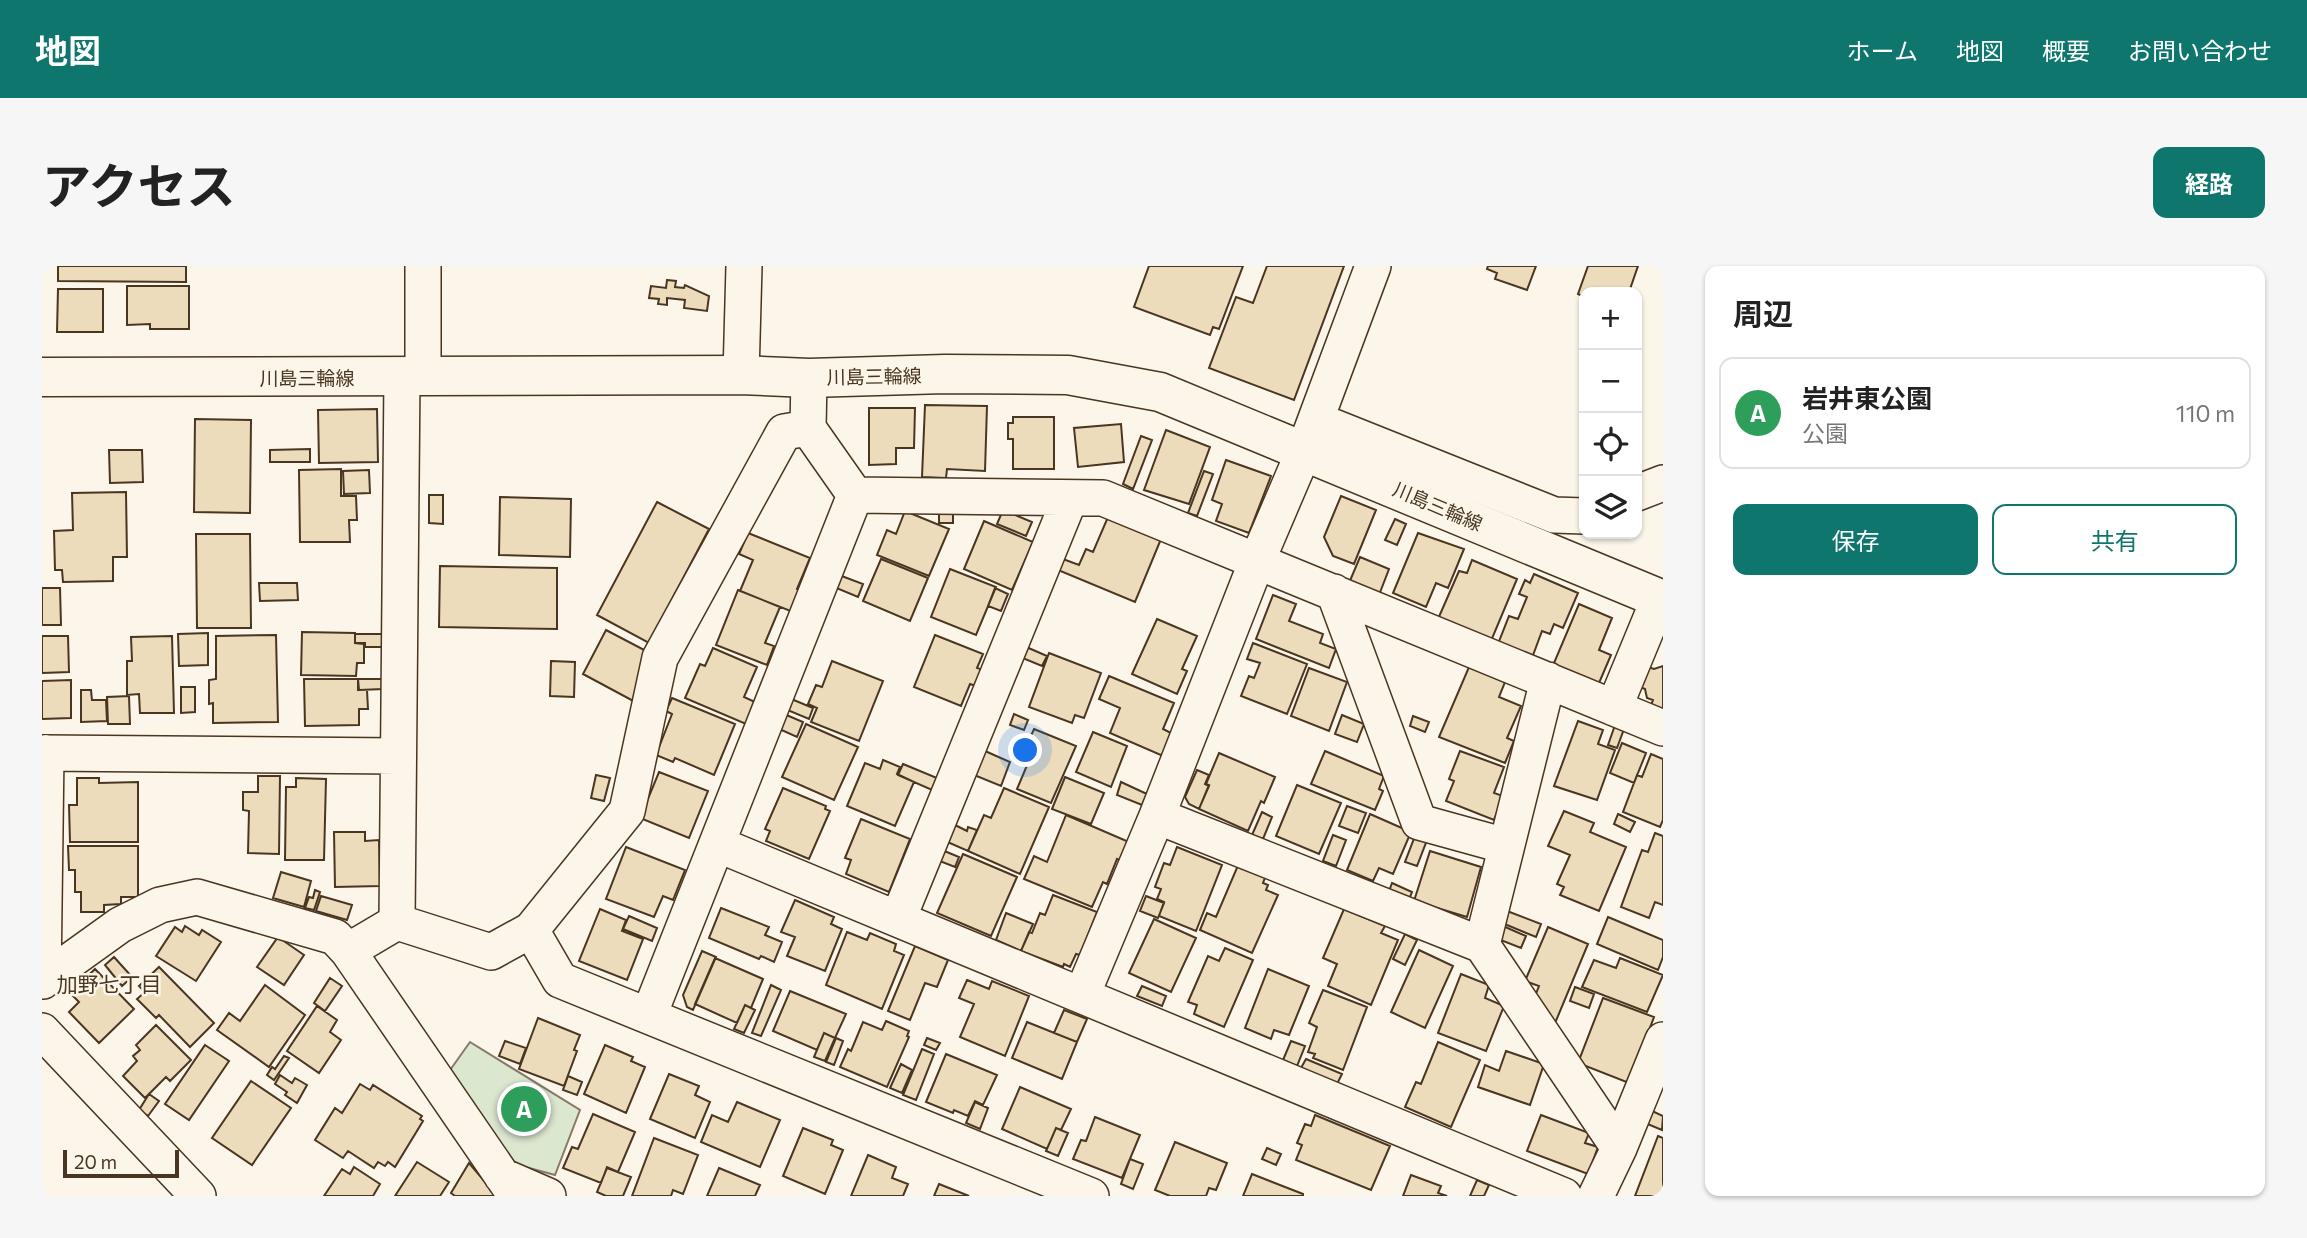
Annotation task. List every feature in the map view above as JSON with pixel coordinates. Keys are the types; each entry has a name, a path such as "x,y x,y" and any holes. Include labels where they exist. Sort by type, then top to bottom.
{"main road":[{"name":"川島三輪線","path":"42,377 741,375 809,378 945,374 1068,375 1160,392 1310,435 1661,600"}],"street":[{"path":"397,922 398,756 413,376 424,266"},
{"path":"741,375 744,266"},
{"path":"1082,996 1310,435 1373,266"},
{"path":"809,378 808,428 855,495"},
{"path":"348,951 397,922 491,952 531,930 627,811 660,658 784,432 808,428"},
{"path":"1310,435 1554,515 1579,516"},
{"path":"1642,491 1663,483"},
{"path":"855,495 1102,498 1663,728"},
{"path":"649,1015 855,495"},
{"path":"898,919 1070,498"},
{"path":"1334,592 1419,822 1506,846"},
{"path":"1614,708 1661,600"},
{"path":"1482,945 1548,680"},
{"path":"42,981 44,753 398,756"},
{"path":"1157,816 1482,945 1619,1148"},
{"path":"717,844 1564,1196"},
{"path":"42,981 120,925 160,905 197,897 335,937 348,951 509,1186 548,1196"},
{"path":"531,930 560,980 1091,1196"},
{"path":"42,1031 198,1196"},
{"path":"1596,1196 1619,1148 1663,1040"}],"green space":[{"path":"470,1042 580,1110 555,1175 503,1161 448,1073"}],"building":[{"path":"58,266 186,266 186,282 58,281"},
{"path":"1149,266 1243,266 1219,329 1213,327 1210,335 1134,307"},
{"path":"1267,266 1344,266 1294,400 1209,368 1236,297 1253,303"},
{"path":"1488,266 1536,266 1527,290 1495,279 1497,273 1487,269"},
{"path":"1588,266 1638,266 1631,287 1580,287"},
{"path":"667,280 676,281 675,287 684,288 685,285 709,296 707,311 684,308 685,300 667,298 667,305 658,304 659,299 649,298 651,286 666,288"},
{"path":"127,286 189,286 189,329 150,329 150,324 127,325"},
{"path":"58,289 103,289 103,332 57,332"},
{"path":"925,405 987,406 985,471 947,469 946,478 922,477"},
{"path":"869,408 915,408 914,448 896,448 896,464 869,465"},
{"path":"377,409 378,462 319,463 318,410"},
{"path":"1013,417 1054,417 1054,469 1013,469 1013,439 1008,439 1008,423 1013,423"},
{"path":"195,419 251,420 250,513 194,512"},
{"path":"1121,424 1124,462 1078,467 1074,428"},
{"path":"1166,430 1210,447 1189,504 1144,490"},
{"path":"1141,436 1152,440 1133,489 1123,484"},
{"path":"310,449 310,462 270,462 270,450"},
{"path":"109,450 142,450 143,482 110,483"},
{"path":"1226,460 1271,476 1249,533 1216,521 1222,504 1212,500"},
{"path":"341,469 341,496 356,496 357,520 349,520 350,542 300,542 299,470"},
{"path":"369,470 370,493 344,494 343,471"},
{"path":"1204,471 1213,474 1197,516 1188,513"},
{"path":"126,492 127,557 113,557 113,581 63,582 62,570 55,570 54,531 73,530 72,493"},
{"path":"429,495 443,495 443,524 429,523"},
{"path":"1341,496 1376,510 1354,564 1333,556 1324,537"},
{"path":"500,497 571,499 570,557 499,555"},
{"path":"657,502 709,529 649,643 597,615"},
{"path":"939,508 953,509 953,523 939,523"},
{"path":"1003,510 1032,522 1026,536 997,524"},
{"path":"905,511 949,529 929,576 877,555 887,530 896,534"},
{"path":"1108,517 1161,539 1135,602 1058,570 1063,559 1079,565 1086,549 1093,552"},
{"path":"1395,519 1406,524 1397,545 1385,540"},
{"path":"984,521 1033,542 1012,590 964,569"},
{"path":"748,533 810,558 797,589 802,591 793,612 740,591 753,560 739,554"},
{"path":"1418,533 1464,549 1448,588 1436,583 1426,607 1393,593"},
{"path":"196,534 250,534 251,628 197,628"},
{"path":"1360,557 1389,569 1379,595 1349,583"},
{"path":"881,559 928,578 910,621 863,601"},
{"path":"1472,560 1517,579 1491,641 1438,619 1459,571 1467,573"},
{"path":"440,566 557,568 557,629 439,627"},
{"path":"950,569 996,587 976,635 931,617"},
{"path":"1534,574 1578,593 1563,628 1554,624 1550,634 1542,631 1532,658 1498,644 1509,616 1518,619 1527,597 1519,594 1525,580 1530,583"},
{"path":"839,575 863,584 858,597 834,587"},
{"path":"259,583 297,583 298,600 260,601"},
{"path":"42,588 60,588 61,625 42,625"},
{"path":"995,588 1008,594 1001,611 988,606"},
{"path":"738,590 780,607 765,643 774,646 767,665 716,645"},
{"path":"1273,595 1296,604 1289,621 1323,634 1320,643 1336,649 1329,668 1256,639"},
{"path":"1579,604 1612,618 1599,650 1611,655 1599,683 1551,670"},
{"path":"1157,619 1197,636 1182,669 1187,671 1177,694 1132,674"},
{"path":"606,630 650,653 637,703 583,674"},
{"path":"302,632 355,633 355,643 364,644 364,663 357,663 356,676 301,675"},
{"path":"208,633 208,665 179,666 178,634"},
{"path":"355,634 382,634 382,647 365,647 365,643 355,643"},
{"path":"276,635 278,722 213,723 213,703 209,704 209,680 216,679 216,636"},
{"path":"935,635 983,654 977,668 983,670 976,686 970,684 961,706 914,687"},
{"path":"42,636 68,636 69,672 42,673"},
{"path":"172,636 174,713 140,713 139,694 127,695 127,661 132,661 131,637"},
{"path":"1253,643 1307,664 1287,714 1241,696 1249,676 1254,678 1260,663 1247,659"},
{"path":"1024,646 1047,656 1042,666 1020,657"},
{"path":"713,648 757,667 744,697 755,702 746,724 685,698 700,664 705,666"},
{"path":"1049,653 1101,673 1084,718 1075,715 1072,723 1029,707"},
{"path":"551,661 575,662 574,697 550,696"},
{"path":"832,661 883,681 859,741 811,722 817,708 808,704 816,685 822,687"},
{"path":"1663,666 1663,713 1650,708 1653,700 1647,698 1645,689 1640,687 1648,667 1654,669"},
{"path":"1469,667 1505,682 1499,697 1521,706 1507,738 1514,741 1505,763 1439,737"},
{"path":"1309,668 1347,682 1329,731 1291,716"},
{"path":"1109,676 1174,703 1163,729 1173,734 1163,756 1110,733 1120,708 1099,699"},
{"path":"304,679 358,679 358,690 367,690 368,709 359,709 359,725 305,726"},
{"path":"358,679 383,679 383,689 359,690"},
{"path":"71,680 71,718 42,719 42,681"},
{"path":"181,687 195,687 195,712 181,713"},
{"path":"81,690 91,690 92,700 106,700 107,721 81,722"},
{"path":"129,696 130,724 108,724 107,697"},
{"path":"672,698 735,724 714,775 675,758 673,762 656,755 672,714 666,711"},
{"path":"789,698 813,708 809,719 785,709"},
{"path":"784,714 803,722 797,737 777,728"},
{"path":"1014,714 1028,720 1024,730 1010,725"},
{"path":"1342,715 1364,724 1357,742 1335,734"},
{"path":"1413,716 1429,722 1425,732 1410,726"},
{"path":"1578,721 1603,730 1598,744 1615,750 1597,800 1554,786"},
{"path":"806,724 858,747 834,800 782,777"},
{"path":"1615,725 1624,729 1617,748 1608,745"},
{"path":"1034,729 1076,746 1051,803 1017,789 1028,763 1020,760"},
{"path":"1093,732 1127,746 1111,787 1076,772"},
{"path":"1622,743 1646,753 1634,783 1610,773"},
{"path":"985,751 1010,762 1001,786 974,775"},
{"path":"1325,751 1384,776 1379,789 1383,791 1375,810 1311,784"},
{"path":"1460,751 1504,767 1494,793 1503,796 1494,820 1446,801 1454,781 1449,779"},
{"path":"1219,753 1275,777 1248,831 1199,809"},
{"path":"1651,754 1663,759 1663,820 1660,827 1623,812 1637,775 1642,777"},
{"path":"883,760 900,767 897,774 914,782 895,826 847,806 865,763 880,769"},
{"path":"903,764 937,778 932,790 898,775"},
{"path":"1197,770 1209,775 1205,784 1209,786 1199,809 1189,804 1185,797"},
{"path":"659,772 708,791 689,838 640,818"},
{"path":"596,775 610,778 604,801 591,798"},
{"path":"258,776 280,776 279,854 248,853 249,811 243,810 243,792 258,792"},
{"path":"1065,777 1104,793 1091,824 1052,809"},
{"path":"77,778 99,778 99,783 138,782 138,842 70,842 69,805 77,805"},
{"path":"296,778 326,779 324,860 285,860 286,787 296,787"},
{"path":"1121,782 1147,794 1142,805 1117,795"},
{"path":"1297,785 1341,803 1319,854 1276,836"},
{"path":"783,788 826,806 825,809 830,811 809,859 766,841 770,831 765,829"},
{"path":"1004,788 1049,807 1020,874 968,851 984,815 991,818"},
{"path":"1347,806 1366,813 1358,833 1339,826"},
{"path":"1564,811 1594,823 1590,832 1626,847 1599,911 1560,895 1564,887 1557,884 1570,855 1548,846"},
{"path":"1262,812 1272,817 1263,839 1252,835"},
{"path":"1370,814 1411,832 1393,874 1379,868 1373,881 1347,870"},
{"path":"1618,814 1635,822 1630,832 1614,824"},
{"path":"1066,815 1129,842 1121,861 1117,859 1107,884 1103,882 1092,907 1024,879 1034,856 1047,862"},
{"path":"861,819 910,839 889,892 846,874 851,860 845,858"},
{"path":"953,824 967,831 968,827 977,830 968,851 945,841"},
{"path":"334,832 365,832 365,841 379,840 380,886 335,887"},
{"path":"1655,833 1663,836 1663,905 1655,902 1649,918 1621,907 1642,850 1648,852"},
{"path":"1333,835 1346,840 1336,866 1323,861"},
{"path":"1415,836 1427,840 1417,866 1405,862"},
{"path":"68,846 138,846 138,897 121,897 121,904 104,905 104,912 81,912 81,892 75,892 75,870 69,870"},
{"path":"626,847 685,870 673,900 663,896 654,917 606,899"},
{"path":"1177,847 1222,865 1196,931 1159,916 1164,902 1157,899 1161,889 1155,887 1164,863 1170,865"},
{"path":"942,850 959,857 955,867 937,860"},
{"path":"1430,851 1481,867 1467,917 1414,901"},
{"path":"963,854 1017,877 991,936 937,913"},
{"path":"1239,863 1266,875 1263,883 1268,885 1266,890 1278,895 1252,953 1200,930 1207,913 1216,917"},
{"path":"281,872 311,881 304,907 273,898"},
{"path":"1392,883 1412,892 1408,902 1388,894"},
{"path":"315,890 320,892 314,910 305,908 309,897 313,898"},
{"path":"1053,895 1097,912 1080,955 1076,954 1070,967 1064,964 1063,967 1021,951 1040,913 1045,915"},
{"path":"321,896 352,905 347,920 316,911"},
{"path":"1146,896 1164,903 1158,918 1140,911"},
{"path":"795,900 834,917 831,924 842,929 825,971 787,956 795,937 781,932"},
{"path":"721,908 769,927 765,935 782,942 774,962 761,956 759,959 709,938"},
{"path":"600,909 626,920 622,931 643,939 627,980 579,961"},
{"path":"1344,909 1385,926 1381,933 1398,940 1371,1005 1328,986 1337,964 1323,958"},
{"path":"1507,911 1541,924 1536,937 1502,923"},
{"path":"1006,913 1033,924 1021,951 996,940"},
{"path":"629,916 657,928 652,941 623,929"},
{"path":"1608,917 1663,940 1663,957 1658,970 1597,944"},
{"path":"1154,919 1196,938 1171,992 1129,973"},
{"path":"185,926 199,935 202,930 221,942 196,981 156,956 175,927 182,932"},
{"path":"1503,926 1526,936 1521,948 1498,939"},
{"path":"1548,927 1588,944 1553,1028 1533,1001 1539,986 1525,981"},
{"path":"847,932 867,940 870,933 896,944 894,951 904,955 882,1009 826,985"},
{"path":"1405,934 1417,940 1405,965 1393,959"},
{"path":"278,937 304,955 284,985 257,967"},
{"path":"915,946 948,960 937,987 925,983 910,1020 888,1011"},
{"path":"1225,948 1253,960 1224,1027 1194,1014 1197,1005 1188,1002 1208,956 1219,961"},
{"path":"1419,950 1453,966 1425,1028 1391,1012"},
{"path":"702,951 716,957 693,1010 687,1007 683,995"},
{"path":"114,957 132,977 122,986 105,965"},
{"path":"715,958 763,979 751,1008 745,1005 737,1023 695,1004"},
{"path":"1620,958 1663,975 1647,1012 1582,987 1594,960 1616,968"},
{"path":"159,967 214,1023 190,1047 159,1015 156,1018 137,999 145,992 139,986"},
{"path":"95,969 134,1009 99,1043 69,1012 79,1002 70,993"},
{"path":"1268,969 1309,986 1289,1035 1274,1030 1271,1039 1245,1028"},
{"path":"1461,974 1489,985 1485,998 1504,1006 1486,1051 1438,1033"},
{"path":"330,978 342,986 325,1011 314,1003"},
{"path":"967,980 989,989 992,981 1029,996 1005,1056 960,1037 974,1004 959,998"},
{"path":"265,985 305,1015 269,1067 217,1030 229,1013 240,1021"},
{"path":"771,985 781,990 761,1036 752,1033"},
{"path":"1142,986 1166,996 1162,1006 1137,996"},
{"path":"1575,987 1594,994 1589,1008 1570,1001"},
{"path":"1323,990 1367,1007 1343,1070 1313,1058 1315,1054 1308,1052 1317,1027 1309,1023"},
{"path":"790,991 846,1014 835,1038 824,1033 817,1050 773,1031"},
{"path":"1603,998 1654,1017 1629,1083 1578,1063"},
{"path":"745,1005 755,1010 744,1033 734,1029"},
{"path":"317,1006 337,1020 330,1032 341,1040 319,1073 287,1051"},
{"path":"1064,1010 1087,1019 1077,1042 1054,1033"},
{"path":"538,1018 580,1035 564,1086 519,1069"},
{"path":"886,1021 909,1031 909,1037 887,1087 840,1067 848,1049 851,1051 863,1022 882,1030"},
{"path":"1027,1022 1077,1042 1062,1079 1012,1058"},
{"path":"156,1025 191,1060 170,1081 166,1077 145,1098 123,1076 137,1061 133,1056 140,1050 136,1045"},
{"path":"824,1033 835,1038 825,1061 814,1057"},
{"path":"836,1038 843,1041 834,1065 826,1062"},
{"path":"927,1038 940,1043 936,1050 924,1045"},
{"path":"505,1041 526,1048 520,1064 499,1056"},
{"path":"1291,1041 1305,1046 1297,1066 1283,1060"},
{"path":"1438,1042 1480,1060 1451,1127 1405,1107 1416,1082 1421,1084"},
{"path":"205,1045 229,1061 189,1120 165,1104"},
{"path":"605,1045 633,1057 631,1061 645,1067 626,1113 584,1094"},
{"path":"922,1049 934,1054 916,1100 903,1095"},
{"path":"1506,1051 1544,1064 1530,1105 1478,1087 1485,1065 1499,1071"},
{"path":"946,1054 997,1075 983,1105 975,1101 968,1116 926,1102"},
{"path":"284,1056 289,1058 274,1080 267,1075"},
{"path":"1306,1059 1342,1074 1337,1084 1301,1068"},
{"path":"901,1064 912,1070 902,1093 890,1088"},
{"path":"669,1074 699,1086 695,1095 710,1102 695,1138 650,1119"},
{"path":"280,1075 292,1083 295,1078 307,1085 297,1103 275,1084"},
{"path":"568,1076 582,1082 577,1095 563,1090"},
{"path":"251,1081 291,1108 252,1165 212,1138"},
{"path":"360,1084 370,1090 373,1085 422,1116 420,1119 423,1121 395,1167 388,1162 385,1166 378,1162 374,1168 348,1151 343,1158 315,1140 335,1108 342,1113"},
{"path":"1020,1087 1071,1109 1061,1130 1056,1128 1047,1149 1002,1129"},
{"path":"149,1094 159,1101 148,1116 139,1110"},
{"path":"737,1102 780,1120 760,1167 701,1142 712,1115 728,1122"},
{"path":"975,1102 988,1108 980,1129 966,1123"},
{"path":"1650,1110 1663,1116 1662,1130 1645,1123"},
{"path":"593,1114 635,1132 618,1172 607,1167 601,1183 563,1168 572,1147 578,1149"},
{"path":"1315,1115 1390,1146 1371,1190 1296,1160 1302,1145 1297,1143 1305,1124 1311,1126"},
{"path":"1541,1115 1589,1133 1585,1143 1598,1147 1588,1174 1527,1151"},
{"path":"1095,1117 1140,1135 1122,1178 1073,1159 1081,1140 1086,1141"},
{"path":"803,1128 833,1140 831,1145 843,1150 825,1194 783,1176"},
{"path":"1056,1128 1068,1133 1058,1156 1046,1151"},
{"path":"1658,1136 1663,1138 1663,1196 1635,1196"},
{"path":"654,1138 698,1155 683,1194 673,1190 671,1196 632,1196"},
{"path":"1175,1142 1227,1163 1216,1190 1209,1188 1206,1196 1170,1196 1155,1190"},
{"path":"1267,1148 1281,1154 1276,1165 1262,1159"},
{"path":"868,1155 896,1167 892,1178 908,1184 903,1196 851,1196"},
{"path":"1130,1159 1143,1164 1133,1189 1121,1184"},
{"path":"417,1162 449,1182 440,1196 395,1196"},
{"path":"469,1163 497,1196 455,1196 451,1193"},
{"path":"354,1167 380,1184 373,1196 324,1196 342,1169 350,1174"},
{"path":"607,1168 631,1177 623,1196 606,1196 597,1192"},
{"path":"719,1168 760,1185 755,1196 707,1196"},
{"path":"1252,1174 1303,1194 1303,1196 1243,1196"},
{"path":"1411,1175 1441,1186 1438,1193 1447,1196 1403,1196"},
{"path":"1477,1180 1489,1185 1484,1196 1470,1196"},
{"path":"939,1184 969,1196 934,1196"}],"place":[{"name":"岩井東公園","path":"524,1109"}],"district":[{"name":"加野七丁目","path":"109,983"}]}
